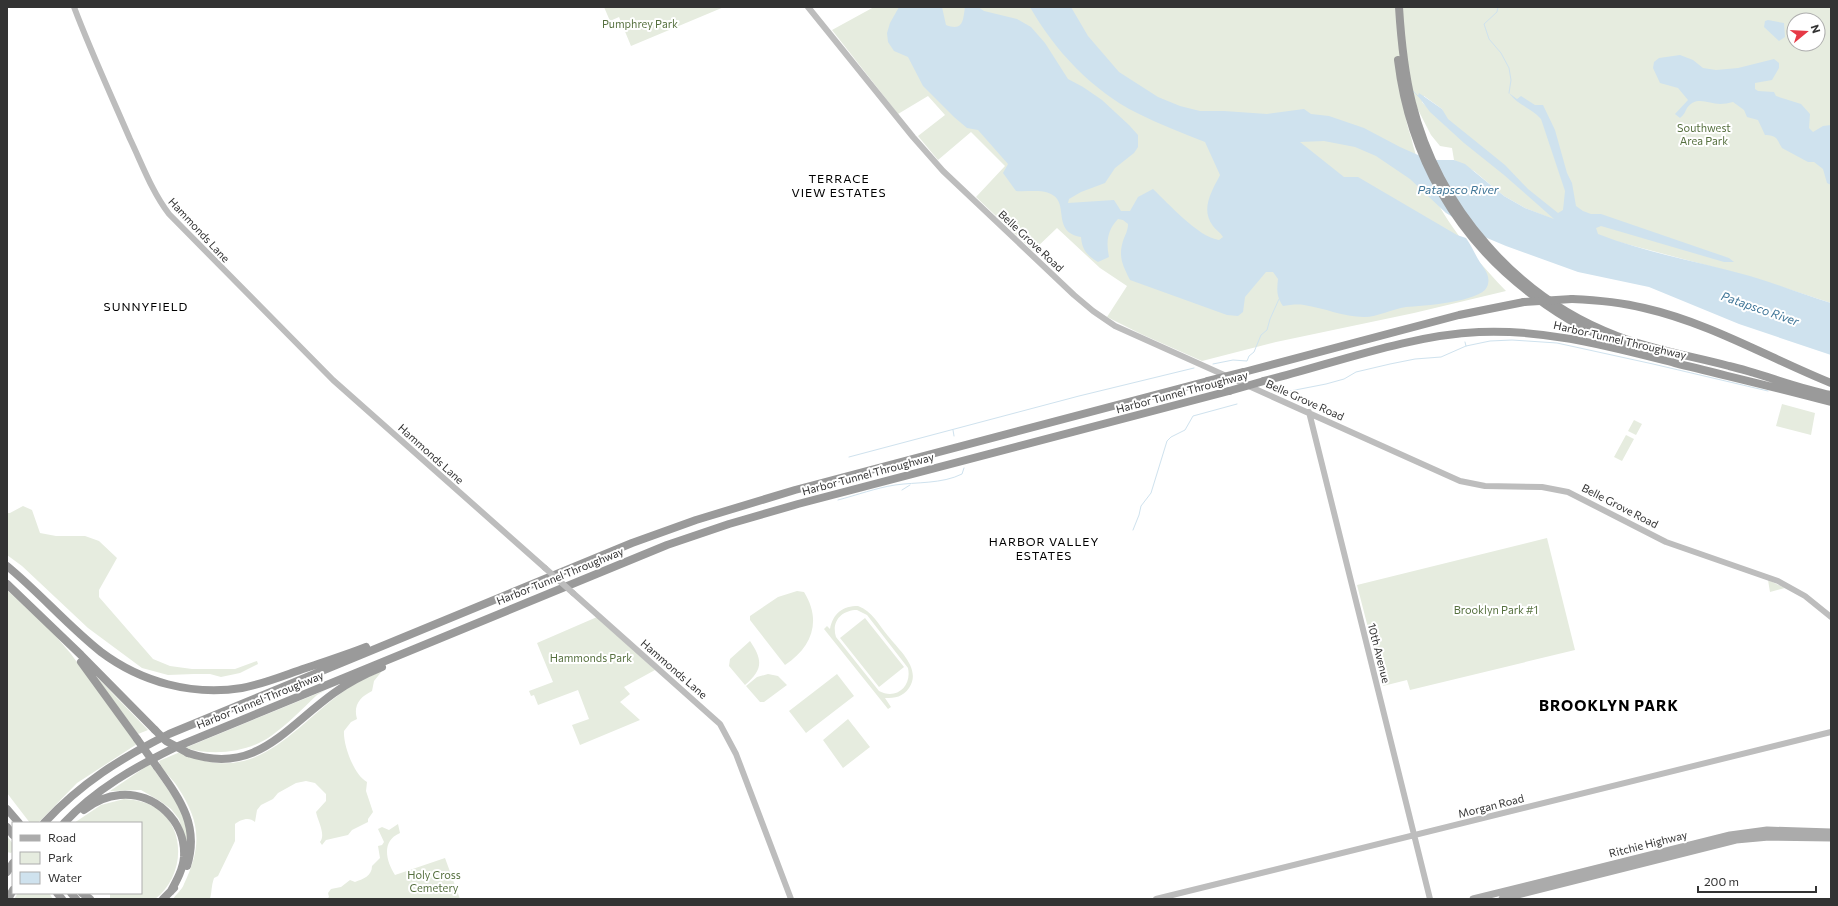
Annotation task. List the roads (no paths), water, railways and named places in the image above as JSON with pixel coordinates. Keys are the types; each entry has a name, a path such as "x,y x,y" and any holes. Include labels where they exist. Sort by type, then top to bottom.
{"highway":[{"path":"1394,7 1401,82 1407,112 1415,137 1442,196 1473,240 1493,257"},
{"path":"1399,7 1407,80 1412,104 1423,139 1454,202 1493,257"},
{"name":"Harbor Tunnel Throughway","path":"1493,257 1521,287 1555,312 1577,325 1619,344 1728,375"},
{"name":"Harbor Tunnel Throughway","path":"1493,257 1547,299 1584,322 1617,336 1666,352 1730,366 1831,395"},
{"name":"Harbor Tunnel Throughway","path":"45,822 57,809 96,775 139,749 197,723 632,543 726,510 803,488 1472,312 1524,302 1572,299 1601,300 1632,305 1682,319 1831,383"},
{"name":"Harbor Tunnel Throughway","path":"65,822 84,804 123,775 176,747 649,552 729,524 812,500 1420,340 1460,334 1501,332 1532,333 1579,340 1728,375 1831,402"},
{"path":"7,566 38,592 89,642 113,660 150,679 180,687 203,690 226,689 256,684 350,653 401,634 428,627"},
{"path":"7,584 166,741 188,753 219,759 240,758 261,750 277,740 333,694 354,680 525,602"},
{"path":"41,616 86,668 157,767 185,809 190,830 191,844 189,860 182,878 163,899"},
{"path":"69,822 90,805 110,796 139,796 156,802 173,819 182,840 184,857 182,866 171,891"},
{"path":"7,809 17,822"}],"main road":[{"name":"Ritchie Highway","path":"1473,899 1730,834 1767,830 1831,832"},
{"name":"Ritchie Highway","path":"1502,899 1736,840 1769,837 1831,838"}],"street":[{"name":"Hammonds Lane","path":"74,7 98,68 150,182 162,205 169,214 333,380 720,724 736,754 791,899"},
{"name":"Belle Grove Road","path":"808,7 913,137 943,171 1090,308 1127,332 1309,412 1460,481 1485,486 1542,487 1557,489 1574,494 1666,542 1778,581 1805,596 1831,617"},
{"name":"10th Avenue","path":"1309,412 1430,899"},
{"name":"Morgan Road","path":"1156,899 1831,732"}],"water":[{"name":"Patapsco River","path":"899,7 942,7 946,25 956,27 962,23 965,7 978,7 984,11 1017,19 1031,27 1045,43 1068,79 1102,100 1138,135 1138,147 1134,153 1115,168 1105,183 1081,192 1069,199 1068,203 1114,200 1121,211 1130,211 1138,197 1153,189 1175,211 1202,233 1219,240 1223,237 1209,220 1207,207 1220,175 1205,142 1162,125 1137,113 1105,93 1076,68 1063,54 1051,39 1030,7 1071,7 1088,36 1119,72 1158,97 1180,106 1200,111 1267,114 1304,109 1311,114 1329,116 1364,128 1418,155 1437,160 1454,160 1465,164 1504,196 1525,208 1554,219 1504,175 1464,143 1430,112 1418,96 1419,93 1442,109 1448,119 1505,165 1528,189 1558,213 1563,210 1565,191 1541,119 1509,93 1517,99 1521,96 1535,105 1543,105 1555,130 1567,173 1572,183 1576,206 1591,214 1601,214 1729,258 1734,262 1724,262 1601,226 1596,228 1598,234 1635,247 1771,282 1831,303 1831,355 1739,324 1649,287 1578,272 1487,238 1446,213 1410,179 1376,156 1355,147 1324,141 1300,142 1344,177 1358,177 1457,235 1466,238 1488,275 1487,287 1482,292 1463,300 1406,307 1369,317 1356,317 1304,305 1283,306 1278,296 1278,279 1273,272 1266,272 1245,297 1243,312 1238,316 1227,315 1130,280 1123,266 1121,257 1123,241 1128,224 1123,220 1118,219 1114,223 1108,237 1109,257 1098,262 1090,257 1085,251 1082,245 1081,237 1072,234 1066,229 1063,224 1057,198 1047,192 1016,191 1003,173 1008,164 978,130 967,128 923,86 908,57 894,51 888,42 887,33 890,23"},
{"path":"1768,20 1784,23 1785,37 1779,41 1764,27 1765,21"},
{"path":"1680,55 1693,60 1703,68 1716,70 1738,68 1774,59 1779,63 1779,68 1772,80 1755,83 1755,89 1758,91 1774,92 1776,96 1801,104 1810,114 1809,128 1813,132 1823,126 1831,125 1831,185 1827,183 1823,169 1814,162 1808,162 1782,148 1776,138 1765,135 1758,120 1747,117 1744,110 1733,102 1716,104 1698,101 1691,104 1680,118 1675,114 1688,100 1678,88 1660,83 1653,68 1654,62 1659,58"}],"waterway":[{"path":"1498,7 1497,12 1484,24 1489,39 1501,53 1509,68 1511,80 1509,93"},
{"path":"1413,91 1419,97"},
{"path":"1213,364 1233,360 1247,361 1249,356 1254,352 1261,335 1267,330 1279,299"},
{"path":"1285,392 1326,384 1344,379 1356,372 1390,364 1415,359 1441,357 1466,346 1490,341 1512,340 1557,343 1768,391"},
{"path":"1465,342 1466,346"},
{"path":"849,457 1079,396 1194,368"},
{"path":"1133,530 1141,506 1151,493 1167,441 1171,437 1185,430 1193,416 1237,404"},
{"path":"953,430 954,436"},
{"path":"838,500 888,486 946,480 962,474 964,468"},
{"path":"902,490 910,485"}],"district":[{"name":"TERRACE VIEW ESTATES","path":"839,186"},
{"name":"SUNNYFIELD","path":"146,307"},
{"name":"HARBOR VALLEY ESTATES","path":"1044,549"},
{"name":"BROOKLYN PARK","path":"1609,706"}],"park label":[{"name":"Pumphrey Park","path":"640,24"},
{"name":"Southwest Area Park","path":"1704,134"},
{"name":"Brooklyn Park #1","path":"1496,610"},
{"name":"Hammonds Park","path":"591,658"},
{"name":"Holy Cross Cemetery","path":"434,881"}]}
